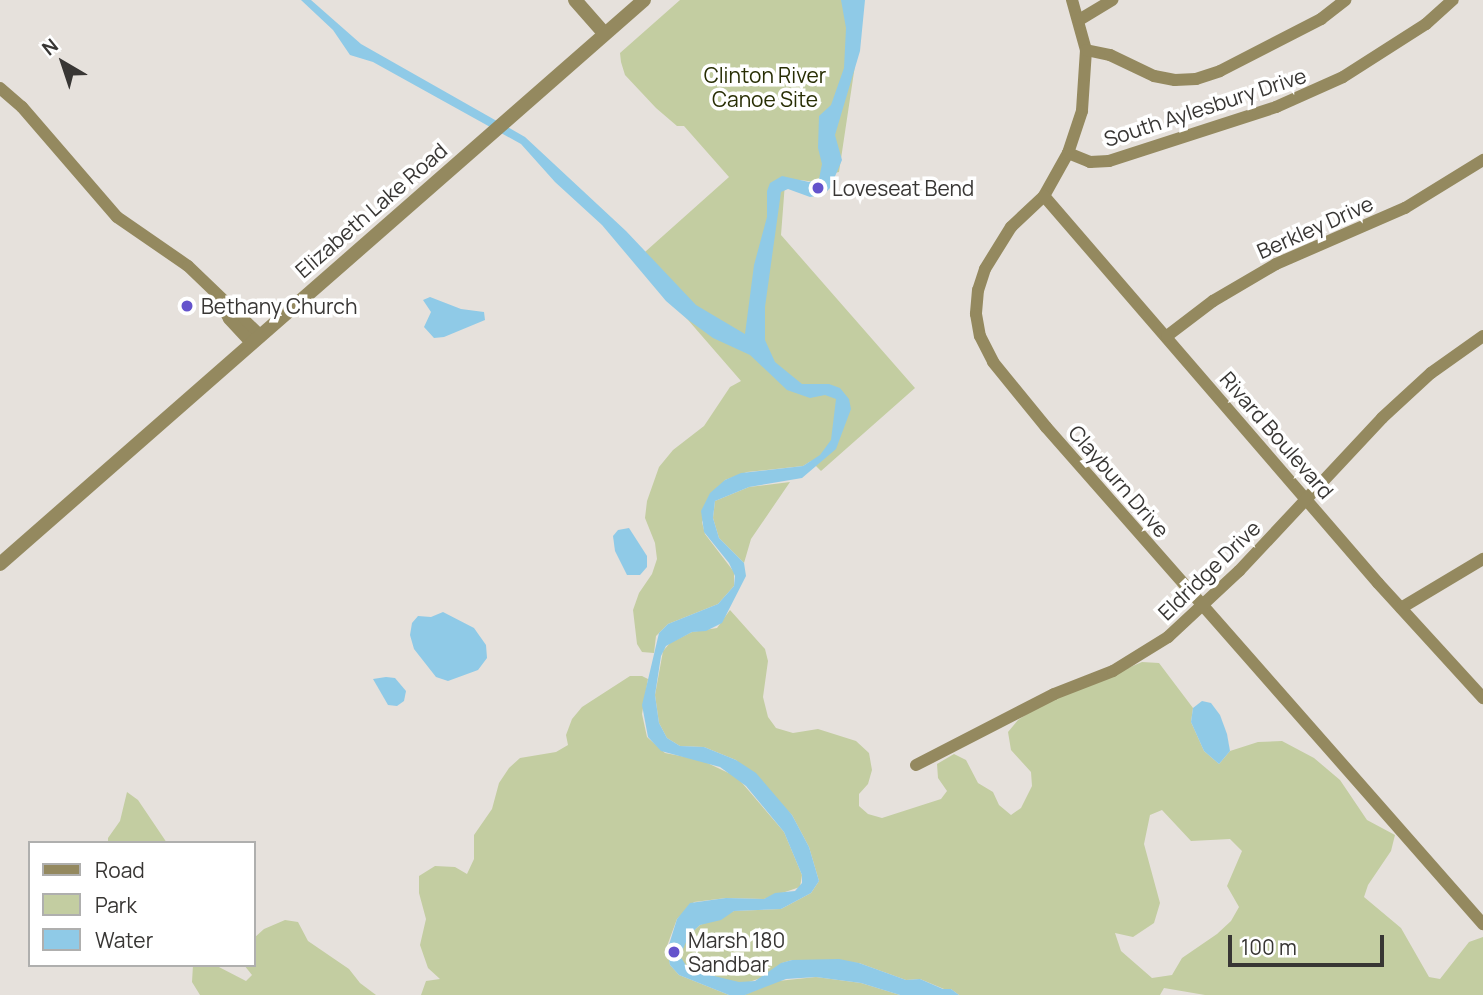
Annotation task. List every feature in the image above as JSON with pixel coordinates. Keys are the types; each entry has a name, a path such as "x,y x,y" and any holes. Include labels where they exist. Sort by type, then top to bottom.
{"street":[{"path":"575,0 605,34"},
{"name":"Elizabeth Lake Road","path":"0,564 644,0"},
{"name":"Clayburn Drive","path":"1072,0 1086,50 1082,111 1068,153 1044,196 1012,227 985,269 978,290 976,314 981,336 993,362 1032,410 1483,924"},
{"path":"1079,20 1112,0"},
{"path":"1086,50 1110,55 1154,76 1175,80 1196,79 1220,71 1309,25 1345,0"},
{"name":"South Aylesbury Drive","path":"1068,153 1090,162 1109,160 1276,107 1343,77 1426,24 1453,0"},
{"path":"0,88 22,107 117,217 132,230 170,251 215,293 255,339"},
{"name":"Berkley Drive","path":"1167,336 1213,301 1276,264 1405,208 1483,159"},
{"name":"Rivard Boulevard","path":"1044,196 1401,608 1483,698"},
{"name":"Eldridge Drive","path":"916,765 1054,695 1123,666 1168,637 1204,605 1382,418 1431,373 1483,336"},
{"path":"1401,608 1483,559"}],"green space":[{"name":"Clinton River Canoe Site","path":"680,0 862,0 863,12 839,172 821,176 815,182 800,180 785,183 781,235 915,388 821,471 811,461 803,466 747,472 725,480 702,522 705,534 734,572 734,586 718,604 668,624 656,636 654,653 642,652 637,644 633,610 657,559 655,543 645,518 647,501 659,467 673,450 704,426 730,387 741,381 636,260 729,177 684,126 677,126 656,108 625,75 621,62 620,53"},
{"path":"790,482 751,539 744,563 719,538 713,518 715,501 749,487"},
{"path":"730,610 765,649 768,661 763,697 768,717 776,728 793,733 818,729 856,741 869,753 872,770 868,784 859,794 859,806 868,814 882,818 941,799 947,791 938,778 937,764 954,754 966,760 978,783 993,792 999,805 1011,815 1021,808 1032,786 1031,772 1011,750 1008,732 1018,720 1039,706 1142,662 1159,663 1193,708 1191,722 1204,751 1219,764 1230,751 1258,742 1282,741 1314,758 1340,780 1367,820 1395,835 1391,851 1368,885 1364,897 1401,928 1429,977 1440,979 1469,942 1483,937 1483,995 1205,995 1164,988 1160,995 959,995 951,989 944,989 920,979 906,980 859,963 792,960 749,982 733,982 689,970 681,960 680,950 689,935 700,925 734,911 781,909 811,893 819,881 809,847 792,815 736,760 704,747 680,746 667,738 659,723 655,695 663,651 670,643 692,632 717,628","holes":["1162,810 1191,841 1230,839 1242,851 1227,886 1239,907 1231,921 1217,934 1182,958 1172,975 1152,978 1121,951 1115,933 1133,937 1154,923 1160,903 1144,844 1150,815"]},
{"path":"630,676 648,679 642,714 647,737 665,753 701,760 737,777 784,832 802,875 800,887 764,899 726,898 694,902 677,919 667,946 670,965 679,975 729,995 421,995 426,981 440,979 428,968 420,945 426,919 419,893 419,876 435,866 455,867 467,874 474,859 474,835 492,809 499,783 509,768 520,758 556,752 568,745 566,735 572,719 582,707"},
{"path":"127,792 138,800 166,841 108,841 120,821"},
{"path":"285,920 298,922 308,941 349,969 360,983 376,995 200,995 192,982 193,967 219,967 246,981 252,975 246,967 256,967 256,936 264,929"},
{"path":"816,977 861,983 900,995 744,995 778,981"}],"water":[{"path":"301,0 311,0 361,44 525,137 626,231 696,305 745,334 754,265 767,217 767,191 770,183 782,176 809,182 819,179 822,164 818,148 819,116 831,105 844,68 846,28 841,0 865,0 860,51 835,135 842,160 830,188 823,195 810,197 788,189 781,192 765,307 765,340 775,362 802,384 829,384 840,388 849,399 851,409 836,449 802,478 749,487 715,501 713,518 719,538 744,563 746,576 722,623 706,631 692,632 666,646 661,656 655,695 659,723 667,738 680,746 704,747 736,760 756,773 792,815 809,847 819,881 811,893 781,909 734,911 721,920 700,925 689,935 680,956 689,970 739,982 755,981 781,963 792,960 839,959 859,963 906,980 920,979 943,989 951,989 959,995 900,995 861,983 816,977 786,979 745,995 729,995 679,975 670,965 667,951 677,919 690,903 726,898 764,899 775,893 795,891 802,883 802,875 784,832 746,786 720,767 661,751 648,737 642,705 659,633 668,624 718,604 734,586 735,576 729,563 704,532 701,511 710,493 725,480 741,473 803,466 820,455 831,440 836,399 825,395 810,398 787,390 750,355 713,338 687,319 666,301 602,225 555,182 521,144 373,62 350,55 333,30"},
{"path":"430,297 461,309 484,312 485,320 444,337 434,338 424,327 431,312 423,300"},
{"path":"629,528 647,556 647,567 640,575 627,575 615,551 613,536 618,530"},
{"path":"443,612 474,628 486,645 487,658 478,670 448,681 436,677 414,649 410,635 412,623 418,616 431,617"},
{"path":"395,678 406,691 404,701 397,706 388,705 373,679"},
{"path":"1202,701 1211,703 1220,715 1227,734 1230,751 1219,764 1204,751 1191,722 1193,708"}],"place":[{"name":"Loveseat Bend","path":"818,188"},
{"name":"Bethany Church","path":"187,306"},
{"name":"Marsh 180 Sandbar","path":"674,952"}]}
